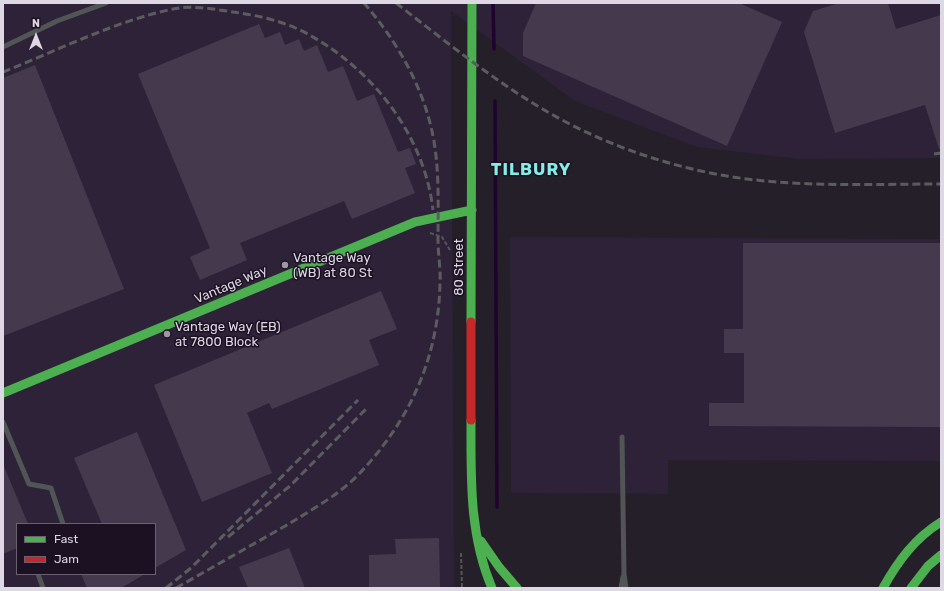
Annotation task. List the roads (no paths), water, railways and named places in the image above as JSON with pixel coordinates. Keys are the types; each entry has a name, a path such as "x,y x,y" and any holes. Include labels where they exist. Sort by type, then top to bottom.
{"street":[{"name":"80 Street","path":"472,3 471,484 476,532 487,578 492,588"},
{"name":"Vantage Way","path":"3,392 332,258 415,222 472,210"},
{"path":"883,588 890,575 912,545 941,522"},
{"name":"80 Street","path":"476,532 498,567 517,588"},
{"path":"911,588 928,566 941,555"}],"lane":[{"path":"3,47 57,21 106,3"},
{"path":"3,422 29,484 51,488 63,523"},
{"path":"622,437 624,574 626,588"},
{"path":"621,588 624,574"},
{"path":"38,575 43,588"}],"waterway":[{"path":"493,3 494,49"},
{"path":"495,101 497,507"}],"railway":[{"path":"176,588 287,525 324,502 351,482 377,453 393,432 407,410 427,363 434,338 438,311 440,279 438,246 438,177 433,135 420,93 412,74 390,37 364,3"},
{"path":"396,3 451,46 526,99 587,133 653,158 675,165 721,175 775,182 803,184 941,184"},
{"path":"3,72 109,28 173,9 195,7 258,16 284,23 325,44 370,81 389,104 405,128 418,154 427,181 433,210"},
{"path":"934,154 941,153"},
{"path":"166,588 191,568 358,400"},
{"path":"228,537 291,485 367,408"}],"place":[{"name":"Vantage Way (WB) at 80 St","path":"285,265"},
{"name":"Vantage Way (EB) at 7800 Block","path":"167,334"}],"district":[{"name":"TILBURY","path":"531,170"}]}
